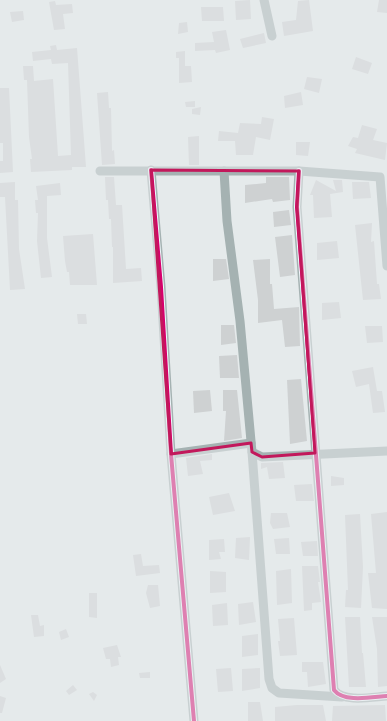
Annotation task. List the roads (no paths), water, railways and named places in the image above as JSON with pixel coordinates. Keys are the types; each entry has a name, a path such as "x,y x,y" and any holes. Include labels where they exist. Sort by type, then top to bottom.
{"street":[{"path":"264,0 272,36"},
{"path":"152,170 171,454 194,721"},
{"path":"100,172 152,170 299,171 384,177 387,266"},
{"path":"224,171 227,221 240,321 252,448 269,679 272,688 279,693 346,697 387,696"},
{"path":"299,171 297,207 334,690 338,695 346,697"},
{"path":"171,454 252,448 262,457 315,453 387,451"}]}
